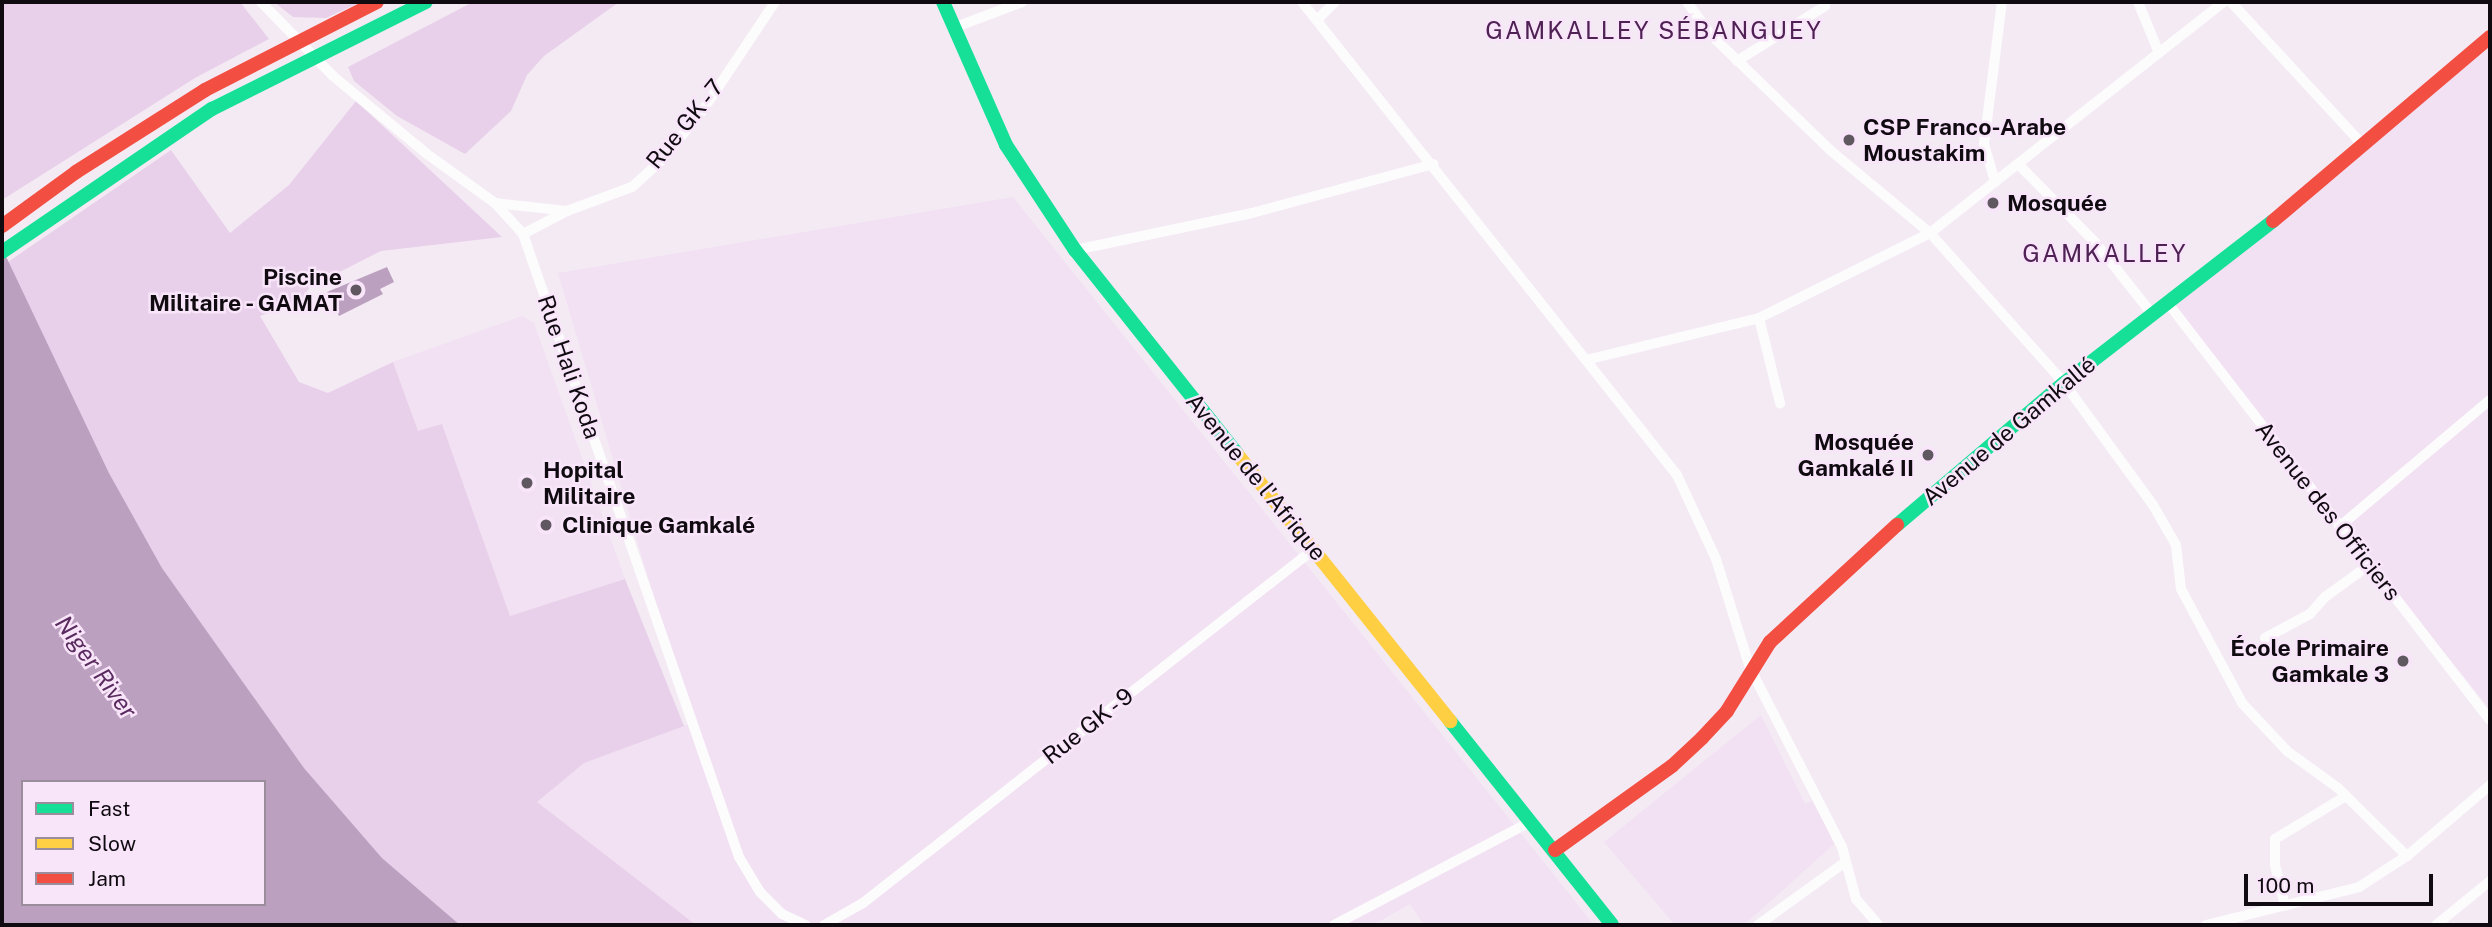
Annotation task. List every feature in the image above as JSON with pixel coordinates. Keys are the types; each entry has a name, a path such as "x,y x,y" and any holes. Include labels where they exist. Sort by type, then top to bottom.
{"main road":[{"path":"2,226 76,172 205,90 377,2"},
{"path":"2,252 212,109 337,43 424,2"},
{"name":"Avenue de l'Afrique","path":"943,2 1006,145 1075,250 1532,821 1612,925"},
{"name":"Avenue de Gamkallé","path":"1555,850 1672,766 1702,738 1732,704 1750,668 1770,642 1845,571 2064,383 2304,197 2490,37"}],"street":[{"name":"Rue Hali Koda","path":"261,2 333,76 426,154 495,203 523,234 739,856 760,892 782,914 806,925"},
{"name":"Rue GK - 7","path":"523,234 566,211 632,187 660,162 703,110 775,2"},
{"path":"953,28 1022,2"},
{"path":"1302,2 1434,164 1677,475 1716,559 1750,668 1842,847 1844,863 1856,898 1879,925"},
{"path":"1317,20 1335,2"},
{"path":"1687,2 1710,34 1830,150 1930,233 2064,383 2153,505 2176,545 2181,589 2242,703 2287,751 2346,796 2407,856"},
{"path":"1737,61 1825,6 1825,2"},
{"path":"1995,182 1984,144 2002,2"},
{"path":"2138,2 2158,53"},
{"path":"1586,360 1759,318 1930,233 2224,2"},
{"path":"2231,2 2363,145"},
{"path":"1075,250 1252,213 1434,164"},
{"path":"2019,165 2095,242 2152,314"},
{"path":"495,203 566,211"},
{"name":"Avenue des Officiers","path":"2166,302 2490,720"},
{"path":"1759,318 1780,403"},
{"path":"2339,527 2490,400"},
{"name":"Rue GK - 9","path":"825,925 863,903 1314,549"},
{"path":"2265,638 2310,614 2325,597 2370,565"},
{"path":"2206,925 2359,887 2407,856 2490,785"},
{"path":"2285,906 2275,865 2275,839 2346,796"},
{"path":"1334,925 1532,821"},
{"path":"1758,925 1844,863"},
{"path":"2436,925 2490,881"}],"shaded area":[{"path":"2,2 240,2 269,39 195,78 2,200"},
{"path":"274,2 361,2 326,18 293,17"},
{"path":"473,2 619,2 544,56 527,75 511,111 465,154 397,116 354,81 348,67"},
{"path":"2490,44 2490,709 2168,312"},
{"path":"356,101 502,237 381,251 310,287 300,301 260,316 299,382 328,393 393,362 418,431 442,424 510,616 625,579 684,726 584,763 537,802 696,925 460,925 382,858 304,768 162,568 109,473 8,262 171,150 230,233 289,185"},
{"path":"1013,197 1594,925 1424,925 1410,904 1373,925 696,925 536,802 583,763 691,723 558,273"},
{"name":"Hopital Militaire","path":"522,316 534,323 625,579 510,617 442,424 418,432 393,362"},
{"path":"1761,715 1805,804 1814,800 1834,844 1744,925 1675,925 1604,842"}],"water":[{"name":"Niger River","path":"2,248 109,473 162,568 304,768 382,858 460,925 2,925"},
{"name":"Piscine Militaire - GAMAT","path":"387,267 394,282 380,289 383,294 339,316 327,292"}],"traffic: fast":[{"path":"2,252 212,109 426,2"},
{"path":"943,2 1006,145 1075,250 1237,454"},
{"path":"1897,525 2064,383 2273,221"},
{"path":"1450,721 1612,925"}],"traffic: slow":[{"path":"1237,454 1450,721"}],"traffic: jam":[{"path":"2,226 76,172 205,90 377,2"},
{"path":"2273,221 2490,37"},
{"path":"1555,850 1672,766 1702,738 1727,711 1770,642 1897,525"}],"place":[{"name":"CSP Franco-Arabe Moustakim","path":"1849,140"},
{"name":"Mosquée","path":"1993,203"},
{"name":"Piscine Militaire - GAMAT","path":"356,290"},
{"name":"Mosquée Gamkalé II","path":"1928,455"},
{"name":"Hopital Militaire","path":"527,483"},
{"name":"Clinique Gamkalé","path":"546,525"},
{"name":"École Primaire Gamkale 3","path":"2403,661"}],"district":[{"name":"GAMKALLEY SÉBANGUEY","path":"1654,31"},
{"name":"GAMKALLEY","path":"2105,254"}]}
